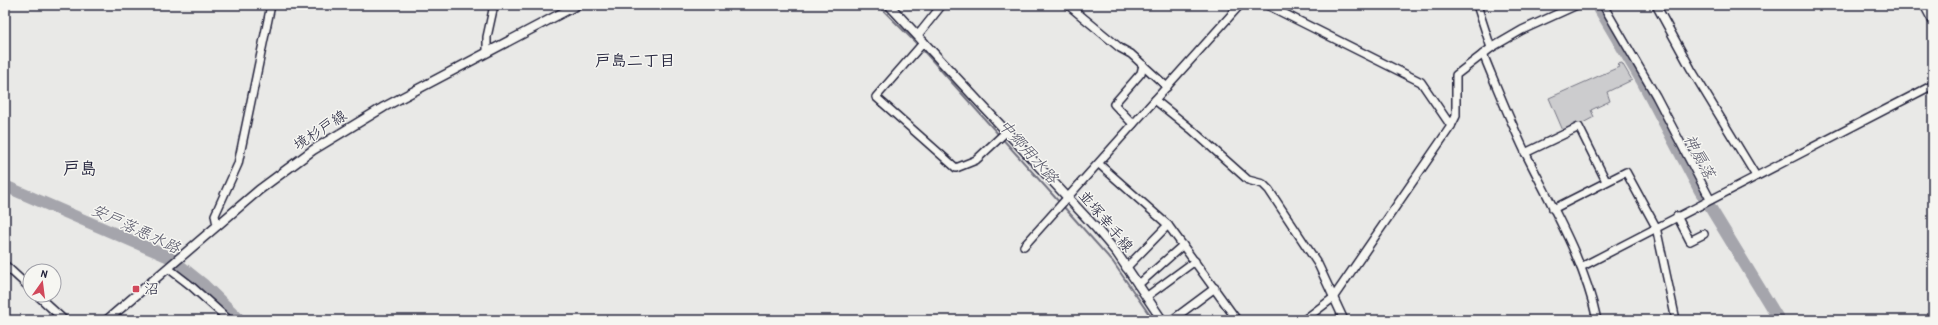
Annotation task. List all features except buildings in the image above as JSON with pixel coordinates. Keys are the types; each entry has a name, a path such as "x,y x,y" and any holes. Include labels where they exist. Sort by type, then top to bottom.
{"main road":[{"name":"境杉戸線","path":"107,320 259,190 313,150 384,107 577,5"},
{"name":"並塚幸手線","path":"889,5 1095,227 1138,284 1162,320"}],"street":[{"path":"217,225 215,215 238,164 271,5"},
{"path":"487,52 488,37 494,5"},
{"path":"560,14 562,5"},
{"path":"942,5 921,38 876,97 956,168 976,160 1007,131"},
{"path":"1068,5 1120,48 1131,54 1167,87"},
{"path":"1024,246 1069,198 1240,5"},
{"path":"1267,5 1421,82 1451,126"},
{"path":"1477,5 1491,48"},
{"path":"1304,320 1333,298 1451,126 1456,116 1456,75 1491,48 1522,30 1577,5"},
{"path":"1603,5 1656,96 1710,199"},
{"path":"1656,5 1691,68 1756,176"},
{"path":"1924,5 1933,22"},
{"path":"1483,54 1525,153 1554,209 1581,267 1592,298 1596,320"},
{"path":"1134,124 1114,104 1141,73 1143,65"},
{"path":"1581,267 1677,216 1933,85"},
{"path":"1155,100 1191,129 1248,180 1263,184 1269,190 1318,264 1344,320"},
{"path":"1525,153 1579,127 1606,181"},
{"path":"1099,164 1168,225 1237,320"},
{"path":"1554,209 1626,172 1656,227 1676,320"},
{"path":"1677,216 1690,241 1704,234"},
{"path":"1126,268 1168,225"},
{"path":"1138,284 1183,246"},
{"path":"1146,298 1195,261"},
{"path":"5,265 22,281"},
{"path":"169,267 229,320"},
{"path":"1172,320 1215,288"},
{"path":"46,303 64,320"}],"shaded area":[{"path":"1622,63 1632,80 1607,92 1610,101 1591,110 1594,117 1564,133 1549,98 1619,67 1618,64"}],"waterway":[{"name":"中郷用水路","path":"878,5 918,45"},
{"name":"神扇落","path":"1597,5 1642,81 1699,189 1779,320"},
{"name":"中郷用水路","path":"921,48 1060,203"},
{"name":"安戸落悪水路","path":"5,186 169,257 204,285 240,320"},
{"name":"中郷用水路","path":"1063,206 1113,262 1153,320"}],"place":[{"name":"沼","path":"136,289"}],"district":[{"name":"戸島二丁目","path":"635,60"},
{"name":"戸島","path":"80,168"}]}
